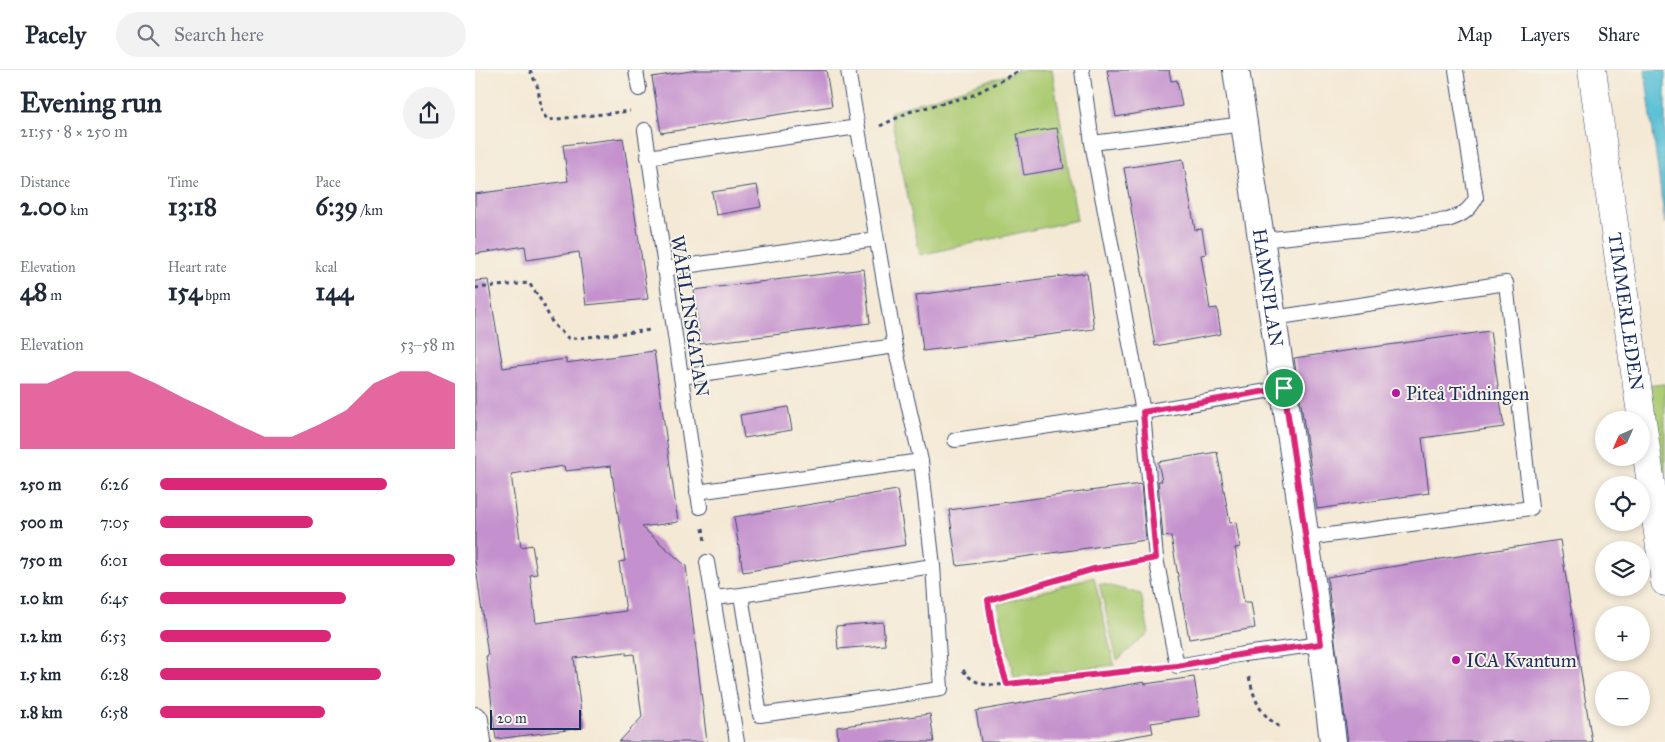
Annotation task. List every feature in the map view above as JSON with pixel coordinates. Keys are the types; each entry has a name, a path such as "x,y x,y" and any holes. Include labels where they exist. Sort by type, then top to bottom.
{"main road":[{"name":"TIMMERLEDEN","path":"1592,70 1665,582"}],"street":[{"name":"HAMNPLAN","path":"1236,70 1321,644 1328,741"},
{"path":"475,720 478,742"}],"lane":[{"path":"636,70 639,89"},
{"path":"741,595 760,715 941,689 933,566 921,461 895,346 848,70"},
{"path":"1082,70 1092,143 1143,412 1156,558 1177,666 1244,654 1321,644"},
{"path":"1262,240 1448,220 1464,214 1471,208 1476,198 1456,70"},
{"path":"1092,143 1244,124"},
{"path":"648,157 857,127"},
{"name":"WÅHLINSGATAN","path":"645,130 700,507"},
{"path":"664,269 876,239"},
{"path":"1273,318 1507,283 1531,508 1306,538"},
{"path":"681,377 895,346"},
{"path":"955,440 1143,412 1284,388"},
{"path":"697,492 921,461"},
{"path":"707,562 737,742"},
{"path":"713,598 933,566"}],"path":[{"path":"529,70 537,88 542,113 548,120 633,110"},
{"path":"877,128 909,112 971,96 1021,70"},
{"path":"475,288 529,283 542,302 553,324 569,339 673,328"},
{"path":"700,507 707,562"},
{"path":"1007,684 995,645 988,600 1094,569 1156,558"},
{"path":"959,664 969,678 987,686 1177,666"},
{"path":"1255,700 1264,714 1280,727"}],"green space":[{"path":"1021,70 1052,70 1077,220 920,255 890,112"},
{"path":"1665,384 1665,505 1647,386"},
{"path":"1094,577 1114,665 1014,677 998,604"},
{"path":"1099,583 1141,594 1149,633 1117,660"}],"water":[{"path":"1645,70 1665,70 1665,224"}],"building":[{"path":"697,70 826,70 832,106 661,133 652,77"},
{"path":"1107,70 1169,70 1171,81 1177,80 1182,106 1116,117"},
{"path":"1057,128 1064,168 1024,175 1017,134"},
{"path":"623,138 648,299 586,305 579,252 527,260 525,246 475,254 475,194 568,181 563,145"},
{"path":"1183,159 1195,230 1202,229 1206,254 1201,255 1210,309 1217,308 1221,334 1155,346 1124,168"},
{"path":"757,185 761,207 716,215 712,192"},
{"path":"864,269 870,323 700,344 694,290"},
{"path":"1087,273 1094,329 923,351 916,295"},
{"path":"488,280 503,368 566,359 566,363 654,351 678,522 642,527 686,566 707,742 619,742 642,717 634,654 626,655 626,652 574,658 583,728 496,739 486,656 488,656 475,560 475,281","holes":["564,466 565,471 611,466 625,561 619,562 626,611 536,623 530,575 537,574 532,545 521,547 511,474"]},
{"name":"Piteå Tidningen","path":"1490,331 1504,427 1422,438 1429,493 1317,509 1294,358"},
{"path":"788,407 792,430 744,438 740,415"},
{"path":"1217,452 1230,523 1236,522 1240,547 1235,548 1244,602 1251,602 1255,628 1189,639 1171,536 1163,537 1158,481 1162,481 1158,462"},
{"path":"1141,484 1146,540 957,566 949,510"},
{"path":"897,490 906,545 743,572 734,517"},
{"name":"ICA Kvantum","path":"1560,540 1592,742 1348,742 1327,577"},
{"path":"883,622 885,645 838,649 836,626"},
{"path":"1194,677 1200,716 1151,723 1153,733 1100,742 981,742 976,711 1144,682 1145,684"},
{"path":"930,714 934,742 838,742 837,727"}],"place":[{"name":"Piteå Tidningen","path":"1396,393"},
{"name":"ICA Kvantum","path":"1456,660"}],"route":[{"path":"1284,388 1321,644 1244,654 1177,666 1007,684 995,645 988,600 1094,569 1156,558 1143,412 1284,388"}]}
